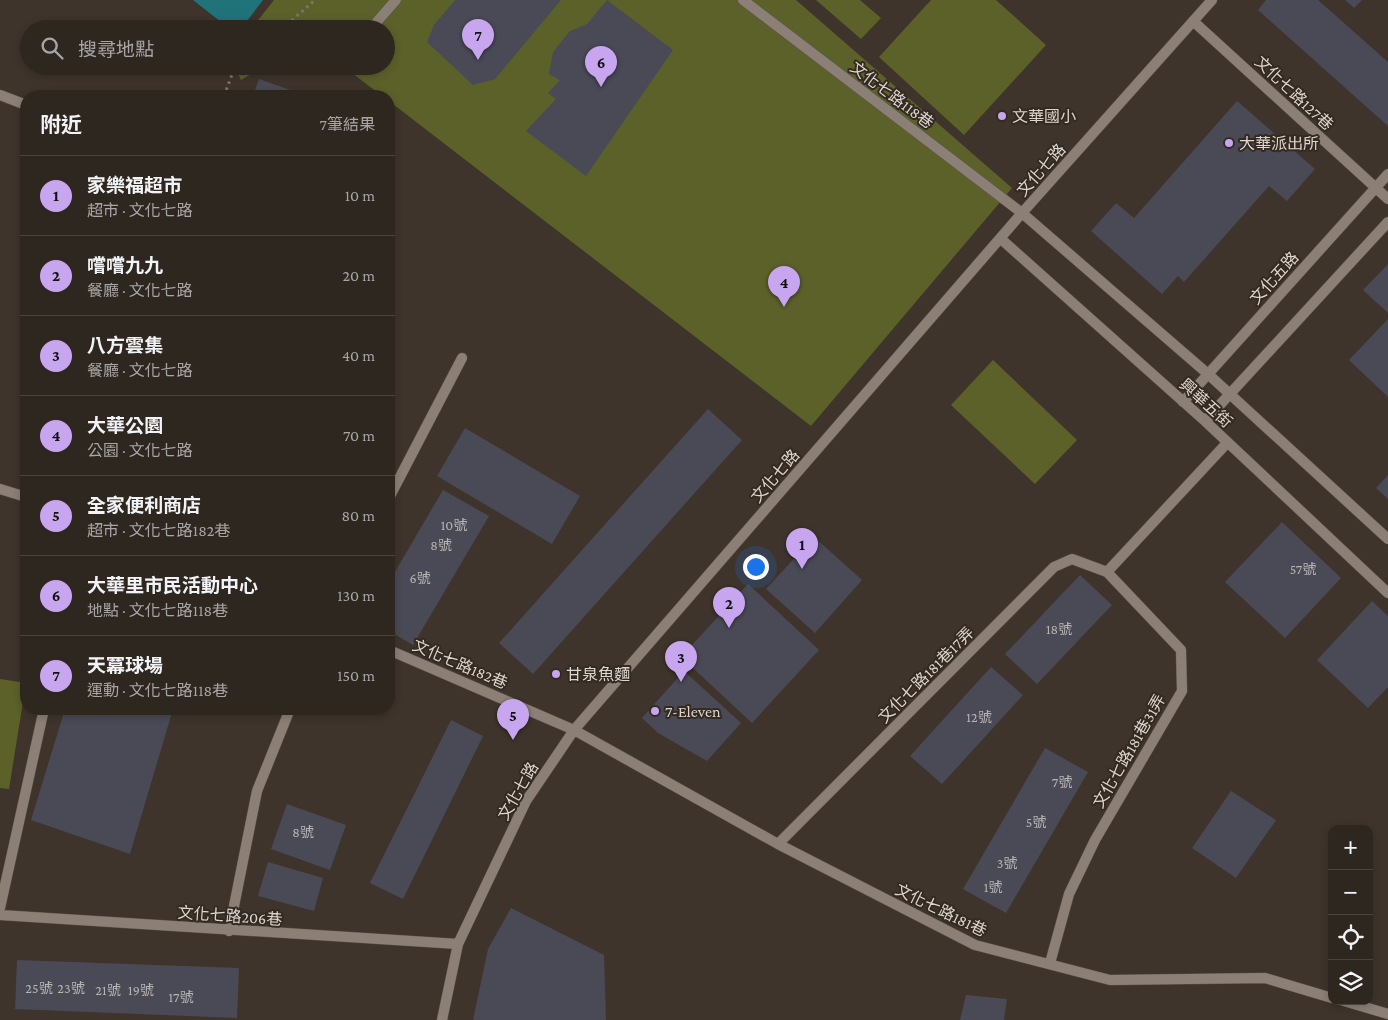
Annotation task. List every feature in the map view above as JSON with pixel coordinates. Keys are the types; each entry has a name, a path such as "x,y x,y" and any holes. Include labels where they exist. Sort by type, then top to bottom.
{"street":[{"path":"378,20 396,0"},
{"name":"文化七路118巷","path":"743,0 1022,213"},
{"name":"文化七路","path":"442,1020 458,944 526,800 574,730 1022,213 1212,0"},
{"name":"文化七路127巷","path":"1193,20 1388,199"},
{"path":"0,95 20,103"},
{"name":"文化五路","path":"1182,402 1388,174"},
{"name":"興華五街","path":"1022,213 1208,374 1388,539"},
{"path":"1205,421 1388,222"},
{"name":"興華五街","path":"1001,239 1205,421 1388,592"},
{"path":"395,486 462,358"},
{"path":"1107,572 1227,442"},
{"path":"0,490 20,495"},
{"name":"文化七路181巷17弄","path":"778,844 1054,567 1072,559 1107,572"},
{"name":"文化七路181巷31弄","path":"1050,963 1069,894 1091,847 1182,691 1181,650 1107,572"},
{"name":"文化七路182巷","path":"395,653 574,730"},
{"path":"0,908 43,715"},
{"path":"229,931 258,791 288,715"},
{"name":"文化七路181巷","path":"574,730 778,844 975,945 1110,980 1265,978 1328,997"},
{"name":"文化七路206巷","path":"0,915 458,944"},
{"path":"1358,1005 1388,1014"}],"path":[{"path":"293,20 316,0"},
{"path":"226,90 232,75"}],"green space":[{"path":"274,0 796,0 1012,188 811,426 395,106 395,90 374,90 355,75 395,75 395,20 258,20"},
{"path":"816,0 860,0 881,18 861,39"},
{"path":"931,0 996,0 1046,45 964,135 879,57"},
{"path":"238,75 250,75 241,80"},
{"path":"993,360 1077,440 1035,484 951,405"},
{"path":"0,679 20,682 21,715 9,789 0,788"}],"water":[{"path":"193,0 263,0 248,20 219,20"}],"building":[{"path":"455,0 561,0 495,79 473,85 427,42 434,25"},
{"path":"607,0 673,50 586,176 526,131 556,99 548,93 560,80 549,74 553,52 570,31 587,24"},
{"path":"1266,0 1318,0 1388,62 1388,126 1258,10"},
{"path":"1345,0 1362,0 1354,8"},
{"path":"259,79 290,90 255,90"},
{"path":"1237,101 1315,169 1287,201 1269,186 1184,282 1178,276 1162,294 1091,231 1116,203 1134,218"},
{"path":"1388,264 1388,313 1363,290"},
{"path":"1388,319 1388,397 1349,360"},
{"path":"708,409 742,440 533,674 499,643"},
{"path":"465,428 580,496 552,544 437,476"},
{"path":"1388,475 1388,499 1376,488"},
{"path":"443,490 489,516 413,645 395,634 395,572"},
{"path":"1282,522 1341,578 1285,638 1225,582"},
{"path":"814,537 862,580 815,633 766,589"},
{"path":"1080,575 1112,605 1037,684 1005,654"},
{"path":"748,584 819,650 752,723 681,657"},
{"path":"1372,601 1388,616 1388,687 1368,708 1317,660"},
{"path":"991,667 1023,695 942,784 910,756"},
{"path":"684,671 741,723 707,761 658,733 642,718"},
{"path":"63,715 171,715 130,854 31,820"},
{"path":"451,720 483,736 403,899 370,883"},
{"path":"1045,748 1088,772 1006,913 963,889"},
{"path":"1231,791 1276,820 1236,878 1192,848"},
{"path":"287,804 346,825 330,870 271,849"},
{"path":"268,862 323,878 314,911 258,896"},
{"path":"511,908 604,955 606,1020 473,1020 488,949"},
{"path":"17,960 239,968 237,1018 15,1009"},
{"path":"966,995 1007,999 1004,1020 960,1020"}],"place":[{"name":"天冪球場","path":"478,60"},
{"name":"大華里市民活動中心","path":"601,87"},
{"name":"文華國小","path":"1002,116"},
{"name":"大華派出所","path":"1229,143"},
{"name":"大華公園","path":"784,307"},
{"name":"家樂福超市","path":"802,569"},
{"name":"嚐嚐九九","path":"729,628"},
{"name":"甘泉魚麵","path":"556,674"},
{"name":"八方雲集","path":"681,682"},
{"name":"7-Eleven","path":"655,711"},
{"name":"全家便利商店","path":"513,740"}]}
